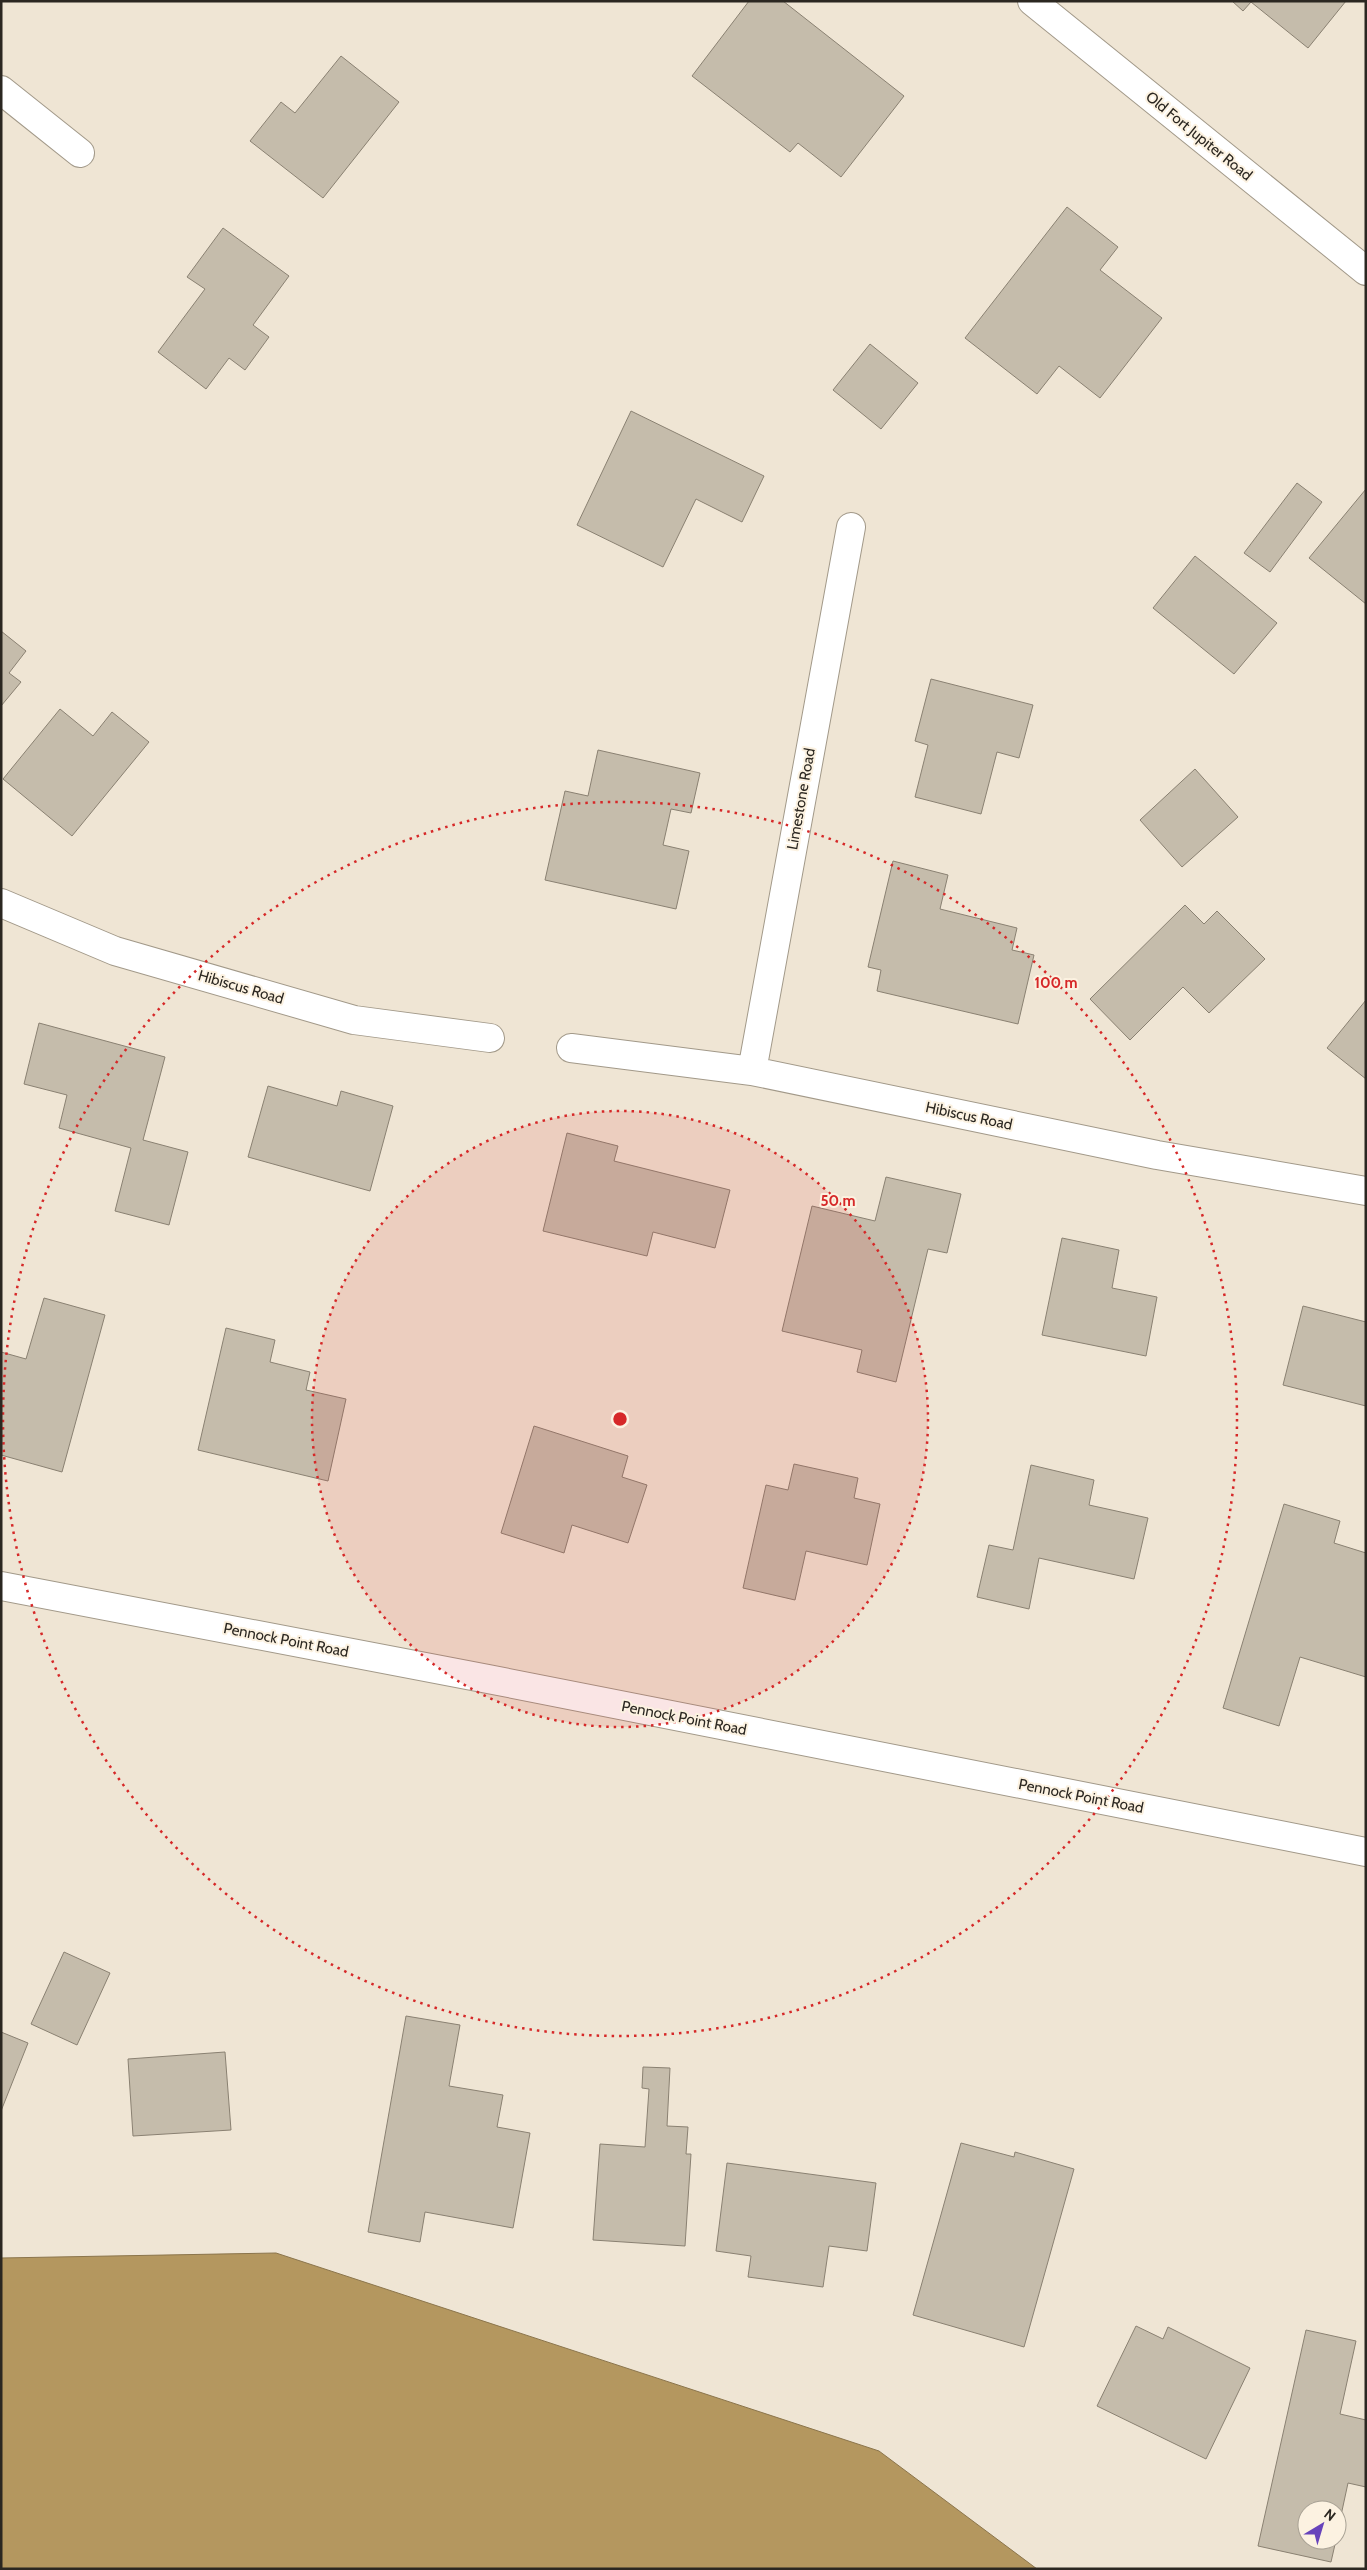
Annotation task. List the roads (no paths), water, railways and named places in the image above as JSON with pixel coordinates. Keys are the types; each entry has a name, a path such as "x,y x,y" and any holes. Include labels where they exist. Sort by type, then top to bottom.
{"street":[{"name":"Old Fort Jupiter Road","path":"1032,1 1366,271"},
{"path":"1,90 80,153"},
{"name":"Limestone Road","path":"752,1071 851,527"},
{"name":"Hibiscus Road","path":"1,903 115,951 354,1020 490,1038"},
{"name":"Hibiscus Road","path":"571,1048 752,1071 1157,1155 1366,1191"},
{"name":"Pennock Point Road","path":"1,1586 478,1677 1366,1852"}]}
